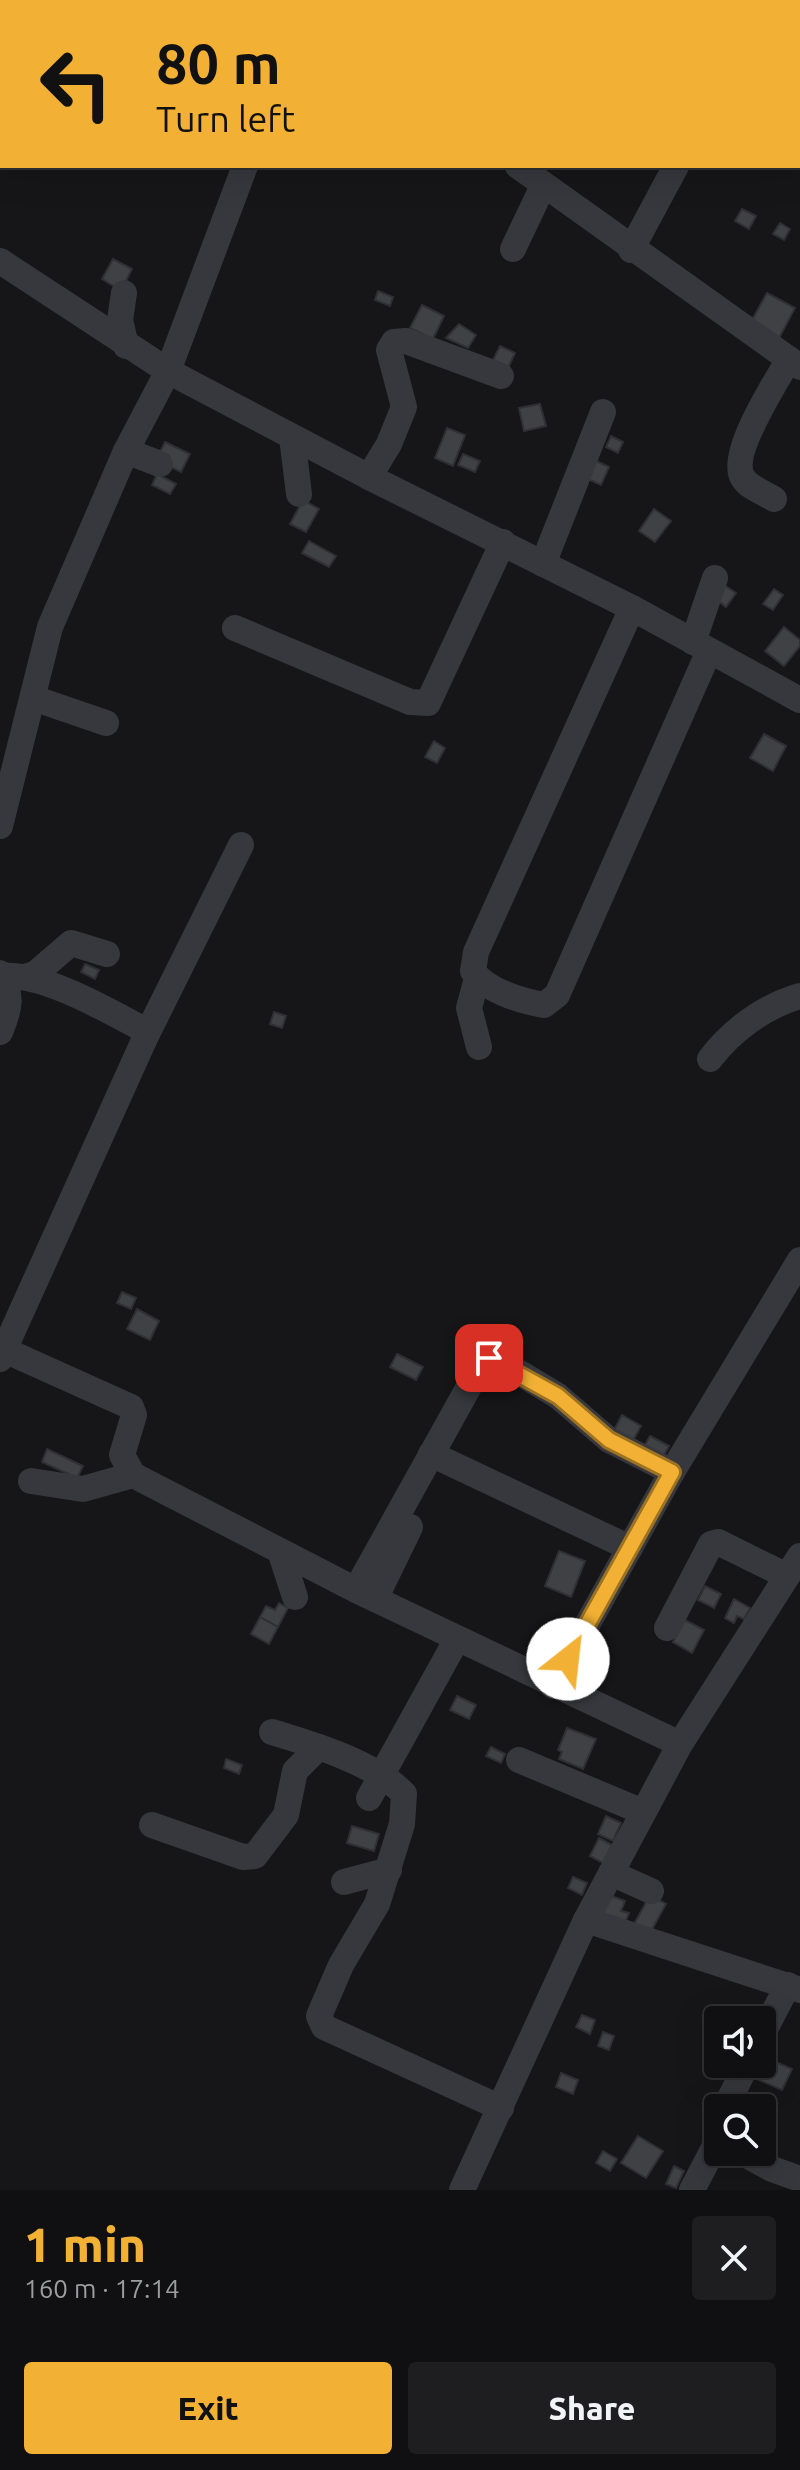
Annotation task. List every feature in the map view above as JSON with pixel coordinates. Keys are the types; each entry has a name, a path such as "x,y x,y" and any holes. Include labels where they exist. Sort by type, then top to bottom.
{"street":[{"path":"0,826 50,627 126,451 168,371 244,168"},
{"path":"520,168 631,250 794,363 748,434 740,460 744,480 774,499"},
{"path":"631,250 675,168"},
{"path":"513,249 543,186"},
{"path":"0,261 168,371 369,477 632,608 800,700"},
{"path":"124,293 120,320 126,346"},
{"path":"369,477 389,444 404,407 389,350 394,342 406,341 501,376"},
{"path":"543,564 603,412"},
{"path":"292,437 299,494"},
{"path":"126,451 160,464"},
{"path":"235,628 410,702 428,703 503,542"},
{"path":"477,978 525,1002 544,1005 557,995 701,647 715,578"},
{"path":"479,1047 469,1008 477,978 472,964 476,952 632,608"},
{"path":"33,698 106,723"},
{"path":"241,845 145,1038 1,1352 131,1407 134,1415 122,1455 133,1475 365,1594 680,1744"},
{"path":"9,975 35,974 71,943 107,954"},
{"path":"9,975 128,1021 141,1028 145,1038"},
{"path":"0,1032 8,1012 9,975"},
{"path":"710,1059 726,1038 782,1001 800,996"},
{"path":"553,1686 672,1472 800,1260"},
{"path":"365,1594 431,1454 476,1374 489,1358 558,1396 609,1440 672,1472"},
{"path":"431,1454 630,1548"},
{"path":"31,1481 83,1489 133,1475"},
{"path":"365,1594 415,1517"},
{"path":"462,2190 586,1920 643,1812 680,1744 794,1566 718,1542 711,1544 667,1628"},
{"path":"280,1551 295,1597"},
{"path":"375,1787 457,1639"},
{"path":"272,1732 319,1747 375,1787 404,1794 402,1824 389,1870 377,1904 319,2016 324,2027 501,2108"},
{"path":"152,1825 243,1857 255,1856 286,1815 295,1771 319,1747"},
{"path":"519,1760 643,1812"},
{"path":"344,1882 389,1870"},
{"path":"611,1873 651,1891"},
{"path":"586,1920 794,1987 776,2014"},
{"path":"692,2190 704,2166"},
{"path":"767,2166 800,2179"}],"building":[{"path":"742,209 756,216 749,229 735,221"},
{"path":"780,223 790,229 784,240 773,234"},
{"path":"113,259 132,269 124,285 115,287 102,279"},
{"path":"378,291 393,297 390,306 375,300"},
{"path":"767,293 795,308 777,342 748,327"},
{"path":"422,305 444,316 433,339 410,328"},
{"path":"459,324 476,335 468,348 446,338"},
{"path":"500,346 515,353 508,368 493,360"},
{"path":"540,404 546,426 524,431 519,408"},
{"path":"447,428 465,435 453,466 435,458"},
{"path":"611,436 623,442 618,453 606,447"},
{"path":"165,442 190,454 181,472 156,460"},
{"path":"463,454 480,461 475,472 458,465"},
{"path":"590,458 609,467 601,485 581,476"},
{"path":"157,474 176,484 170,494 152,485"},
{"path":"303,500 319,509 306,532 290,524"},
{"path":"654,509 671,521 655,542 639,531"},
{"path":"309,541 336,556 329,567 302,553"},
{"path":"721,583 736,593 726,607 711,596"},
{"path":"774,589 783,595 773,610 763,604"},
{"path":"784,627 800,640 800,646 784,666 765,651"},
{"path":"764,734 786,746 773,771 750,758"},
{"path":"434,741 445,748 437,763 425,757"},
{"path":"85,964 99,970 95,979 81,972"},
{"path":"274,1012 286,1016 282,1028 270,1024"},
{"path":"122,1292 136,1298 131,1309 117,1303"},
{"path":"137,1309 159,1321 150,1340 127,1329"},
{"path":"397,1354 423,1367 416,1380 390,1367"},
{"path":"622,1415 641,1426 624,1457 605,1447"},
{"path":"650,1436 669,1446 659,1464 640,1454"},
{"path":"47,1449 83,1466 77,1478 42,1462"},
{"path":"559,1551 585,1561 571,1597 545,1586"},
{"path":"705,1586 721,1594 714,1608 698,1600"},
{"path":"734,1599 750,1608 744,1619 737,1616 734,1623 725,1618"},
{"path":"279,1603 288,1608 278,1627 260,1617 266,1606 275,1610"},
{"path":"260,1617 278,1627 269,1644 251,1634"},
{"path":"685,1620 704,1630 692,1653 673,1642"},
{"path":"457,1696 476,1705 469,1719 450,1710"},
{"path":"567,1728 596,1739 583,1769 559,1759 562,1752 558,1750"},
{"path":"491,1747 505,1754 501,1763 486,1756"},
{"path":"226,1759 242,1765 239,1774 224,1768"},
{"path":"606,1816 621,1823 613,1841 598,1834"},
{"path":"352,1826 379,1834 374,1851 347,1843"},
{"path":"599,1838 612,1845 603,1863 590,1856"},
{"path":"573,1877 587,1883 582,1895 568,1888"},
{"path":"609,1895 625,1901 621,1911 629,1913 625,1923 601,1916"},
{"path":"650,1895 666,1904 649,1935 633,1926"},
{"path":"582,2015 595,2020 590,2034 576,2027"},
{"path":"603,2032 614,2036 609,2050 598,2046"},
{"path":"776,2062 792,2069 782,2090 755,2078 776,2078"},
{"path":"561,2073 578,2080 573,2094 556,2087"},
{"path":"638,2136 663,2151 646,2178 621,2163"},
{"path":"603,2151 617,2159 610,2171 596,2163"},
{"path":"674,2166 684,2171 676,2188 666,2184"}],"route":[{"path":"489,1358 500,1361 558,1396 590,1427 609,1440 672,1472 568,1659"}]}
